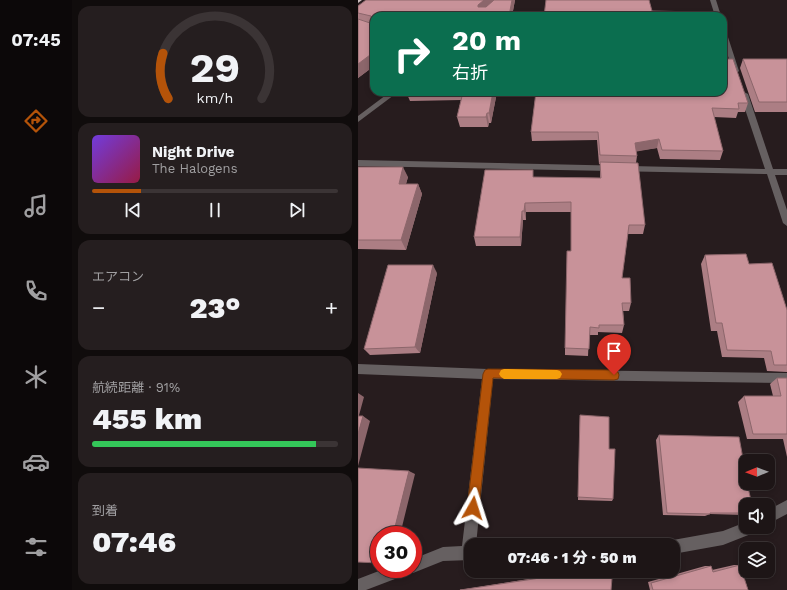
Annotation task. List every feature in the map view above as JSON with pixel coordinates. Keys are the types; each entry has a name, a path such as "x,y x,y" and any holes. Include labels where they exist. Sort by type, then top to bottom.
{"street":[{"path":"713,0 717,12"},
{"path":"727,56 739,81 787,223"},
{"path":"358,120 389,96"},
{"path":"358,163 787,172"},
{"path":"358,370 488,374 787,378"},
{"path":"472,538 488,374"},
{"path":"775,513 787,507"},
{"path":"680,546 708,542 739,533"},
{"path":"422,562 443,554 464,553"},
{"path":"358,586 380,578"}],"building":[{"path":"366,0 484,0 478,5 478,7 486,7 494,0 512,0 510,12 370,12 370,16 358,13 358,6"},
{"path":"546,0 649,0 652,11 699,12 544,12"},
{"path":"358,19 370,23 370,55 358,64"},
{"path":"727,59 733,59 748,103 738,103 739,109 712,108 723,151 662,150 659,139 635,143 637,156 600,155 598,132 531,132 536,96 727,96"},
{"path":"743,59 787,59 787,102 759,102"},
{"path":"462,96 492,96 489,113 487,113 486,117 457,117"},
{"path":"600,162 638,163 645,225 629,225 622,278 630,278 631,303 622,303 624,325 599,325 599,328 590,327 589,349 565,348 567,251 571,251 571,202 525,203 524,211 522,211 520,237 474,237 485,170 533,170 533,177 601,178"},
{"path":"358,167 403,167 399,184 418,184 401,240 358,240"},
{"path":"746,254 749,264 772,263 787,310 787,365 774,365 771,351 727,350 722,323 716,323 705,255"},
{"path":"388,265 433,265 415,347 364,349"},
{"path":"777,378 787,378 787,434 753,434 744,396 781,396"},
{"path":"580,415 609,417 609,449 615,449 613,499 578,497"},
{"path":"358,416 363,416 358,434"},
{"path":"659,435 739,437 742,454 739,454 739,490 749,490 750,498 739,498 739,513 667,513"},
{"path":"358,468 409,471 395,526 370,526 370,563 358,562"},
{"path":"739,565 739,578 744,578 748,590 653,590 651,583 669,578 680,578 680,575 711,566 713,572"},
{"path":"540,578 612,578 611,590 460,590"}],"slow traffic":[{"path":"504,374 557,374"}],"route":[{"path":"473,508 488,374 614,375"}]}
